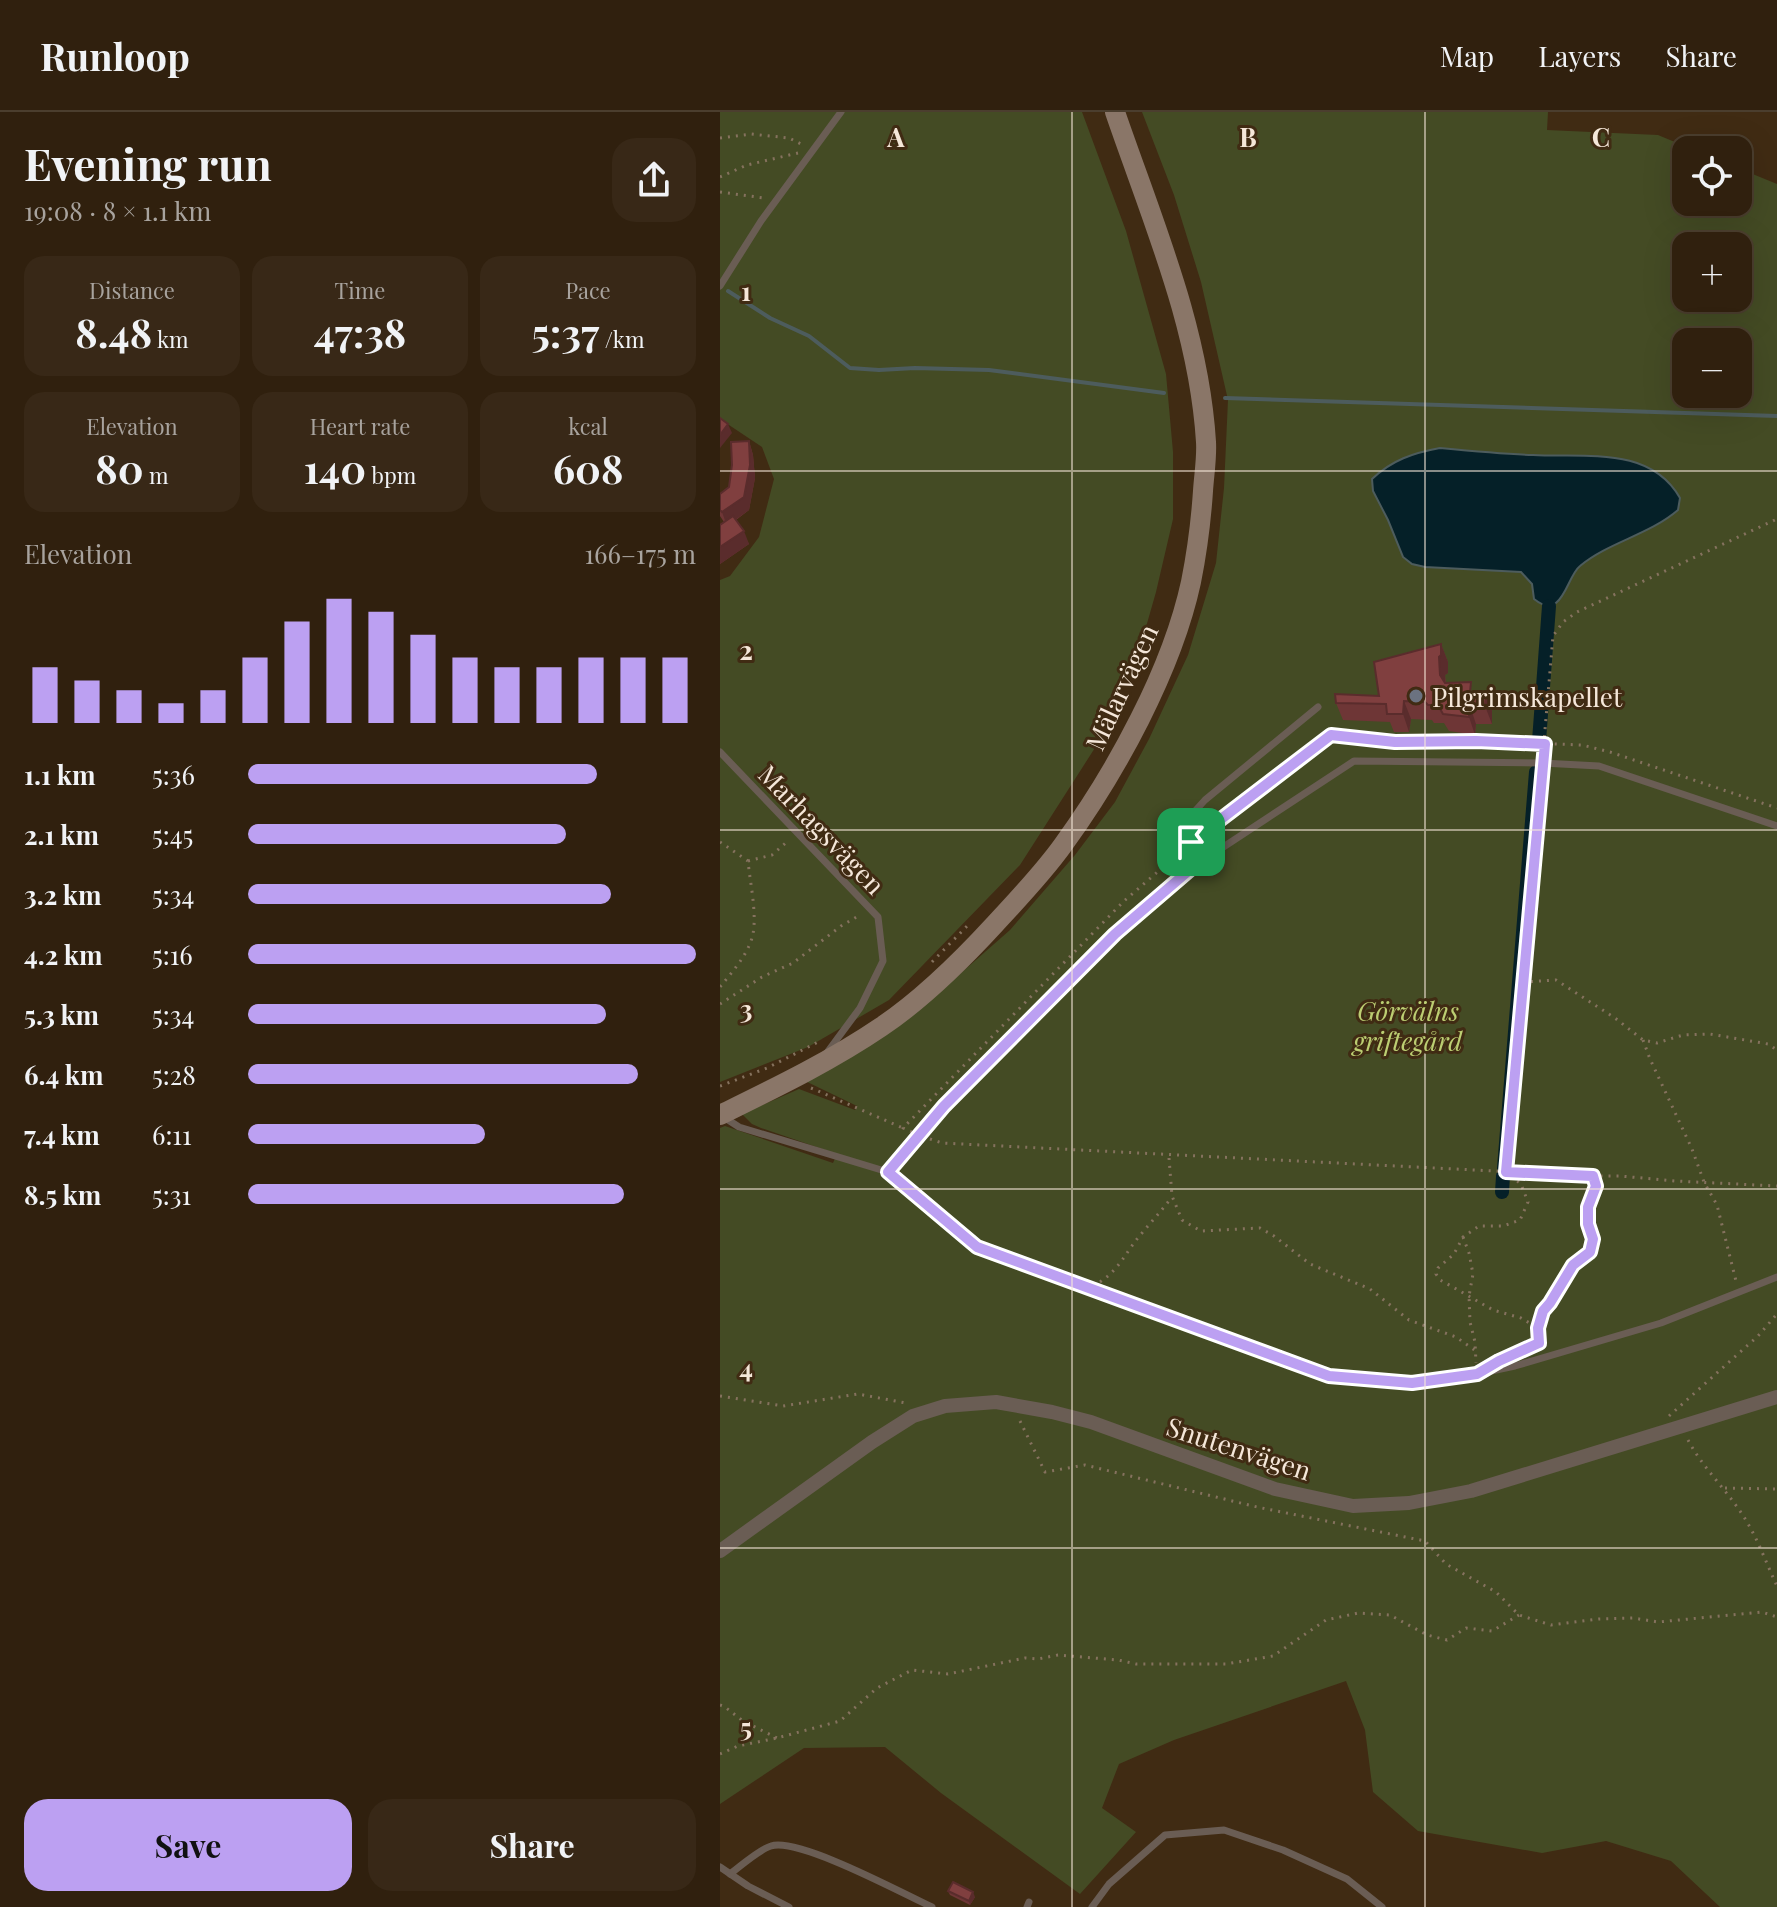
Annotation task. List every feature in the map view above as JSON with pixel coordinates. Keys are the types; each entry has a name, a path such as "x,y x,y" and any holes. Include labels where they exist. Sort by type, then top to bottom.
{"street":[{"name":"Mälarvägen","path":"720,1115 793,1079 882,1027 929,989 978,942 1062,846 1106,779 1145,708 1173,643 1191,583 1202,517 1206,446 1201,390 1185,316 1115,112"},
{"name":"Snutenvägen","path":"720,1551 872,1442 913,1416 945,1406 996,1402 1052,1412 1091,1422 1275,1489 1353,1506 1409,1503 1471,1491 1777,1397"}],"lane":[{"path":"720,286 761,221 841,112"},
{"path":"1193,867 1191,842 1195,811 1318,707"},
{"name":"Marhagsvägen","path":"720,752 878,917 883,961 860,1008 817,1065"},
{"path":"888,1172 944,1106 1115,934 1193,867 1354,761 1599,766 1777,826"},
{"path":"720,1115 739,1127 888,1172 977,1247 1329,1376 1412,1383 1515,1366 1661,1323 1777,1277"},
{"path":"1092,1907 1109,1884 1165,1835 1224,1830 1283,1850 1347,1879 1382,1907"},
{"path":"730,1874 772,1845 797,1847 821,1855 932,1907"},
{"path":"720,1867 789,1907"}],"path":[{"path":"720,138 751,134 789,138 813,150"},
{"path":"720,177 747,165 813,150"},
{"path":"720,192 777,199"},
{"path":"1506,1172 1553,636 1563,622 1577,612 1777,519"},
{"path":"903,1128 1124,901 1191,842 1331,735 1395,742 1582,745 1777,808"},
{"path":"720,842 748,861 772,855 797,833"},
{"path":"720,987 742,959 752,939 754,923 748,861"},
{"path":"720,1004 762,977 793,963 841,926 870,909"},
{"path":"924,970 976,918"},
{"path":"1523,982 1556,980 1643,1040 1657,1043 1683,1035 1710,1034 1768,1044 1777,1050"},
{"path":"720,1086 767,1068 843,1030"},
{"path":"1643,1040 1704,1182 1717,1205 1739,1292"},
{"path":"793,1079 942,1143 1777,1186"},
{"path":"1169,1156 1172,1196 1182,1220 1201,1231 1260,1228 1310,1264 1370,1289 1409,1320 1456,1337 1476,1351"},
{"path":"1506,1172 1521,1184 1528,1202 1520,1220 1503,1226 1479,1226 1463,1237 1454,1254 1438,1268 1436,1274 1440,1280 1493,1310 1521,1318 1538,1328"},
{"path":"1512,1355 1539,1343 1538,1328 1543,1311 1573,1265 1590,1252 1593,1239 1588,1224 1588,1207 1596,1186 1593,1176"},
{"path":"1090,1289 1114,1273 1141,1233 1172,1196"},
{"path":"1463,1237 1473,1274 1469,1296 1470,1322 1477,1374"},
{"path":"1652,1435 1673,1412 1758,1336 1777,1314"},
{"path":"720,1396 783,1406 858,1394 909,1404"},
{"path":"1012,1405 1045,1472 1085,1465 1257,1507 1425,1541 1446,1564 1496,1592 1519,1615 1551,1625 1633,1618 1658,1622 1762,1612 1777,1617"},
{"path":"1680,1426 1696,1456 1724,1488 1749,1524 1777,1586"},
{"path":"1724,1488 1777,1489"},
{"path":"720,1754 738,1746 840,1721 877,1688 912,1670 948,1674 1025,1658 1058,1655 1136,1664 1226,1664 1273,1656 1326,1620 1358,1613 1390,1615 1427,1635 1447,1640 1466,1628 1492,1631 1519,1615"},
{"path":"720,1705 777,1738"}],"green space":[{"path":"720,112 1082,112 1126,231 1166,374 1173,452 1173,519 1136,662 1095,737 1100,740 1020,865 889,1000 808,1047 720,1082 720,580 730,576 759,537 774,479 762,447 720,419"},
{"name":"Görvälns griftegård","path":"1142,112 1548,112 1547,130 1658,135 1672,141 1672,216 1752,216 1752,174 1777,184 1777,1907 1720,1907 1671,1861 1606,1841 1542,1853 1418,1831 1373,1792 1365,1730 1346,1681 1174,1740 1119,1764 1102,1808 1136,1832 1080,1894 941,1793 885,1747 804,1748 720,1804 720,1128 725,1126 833,1163 837,1154 761,1128 742,1114 799,1089 855,1110 857,1106 801,1079 936,995 1010,930 1075,855 1115,802 1149,739 1188,655 1216,563 1224,488 1228,400 1201,282 1174,195"}],"water":[{"path":"1440,448 1521,455 1594,456 1634,462 1652,469 1667,481 1680,498 1678,510 1655,526 1591,558 1575,572 1558,602 1544,605 1534,599 1532,584 1521,572 1425,567 1412,564 1403,557 1373,491 1372,479 1403,458"}],"building":[{"path":"720,418 728,424 720,435"},
{"path":"749,441 750,465 744,497 722,512 720,494 729,487 731,442"},
{"path":"733,516 744,531 720,547 720,525"},
{"path":"1441,644 1440,675 1445,683 1471,682 1470,692 1486,693 1485,706 1470,706 1469,717 1443,714 1438,705 1425,702 1404,701 1403,714 1387,714 1386,704 1336,703 1335,694 1379,696 1374,662"},
{"path":"953,1882 973,1892 969,1901 948,1891"}],"waterway":[{"path":"728,291 770,318 809,336 850,368 989,370 1164,393"},
{"path":"1225,398 1777,416"},
{"path":"1539,741 1549,606"},
{"path":"1504,1168 1536,772"},
{"path":"1502,1192 1503,1176"}],"place":[{"name":"Pilgrimskapellet","path":"1416,696"}],"route":[{"path":"1331,735 1395,742 1545,744 1506,1172 1593,1176 1596,1186 1588,1207 1588,1224 1593,1239 1590,1252 1573,1265 1543,1311 1538,1328 1539,1343 1477,1374 1412,1383 1329,1376 977,1247 888,1172 944,1106 1115,934 1193,867 1191,842 1331,735"}]}
